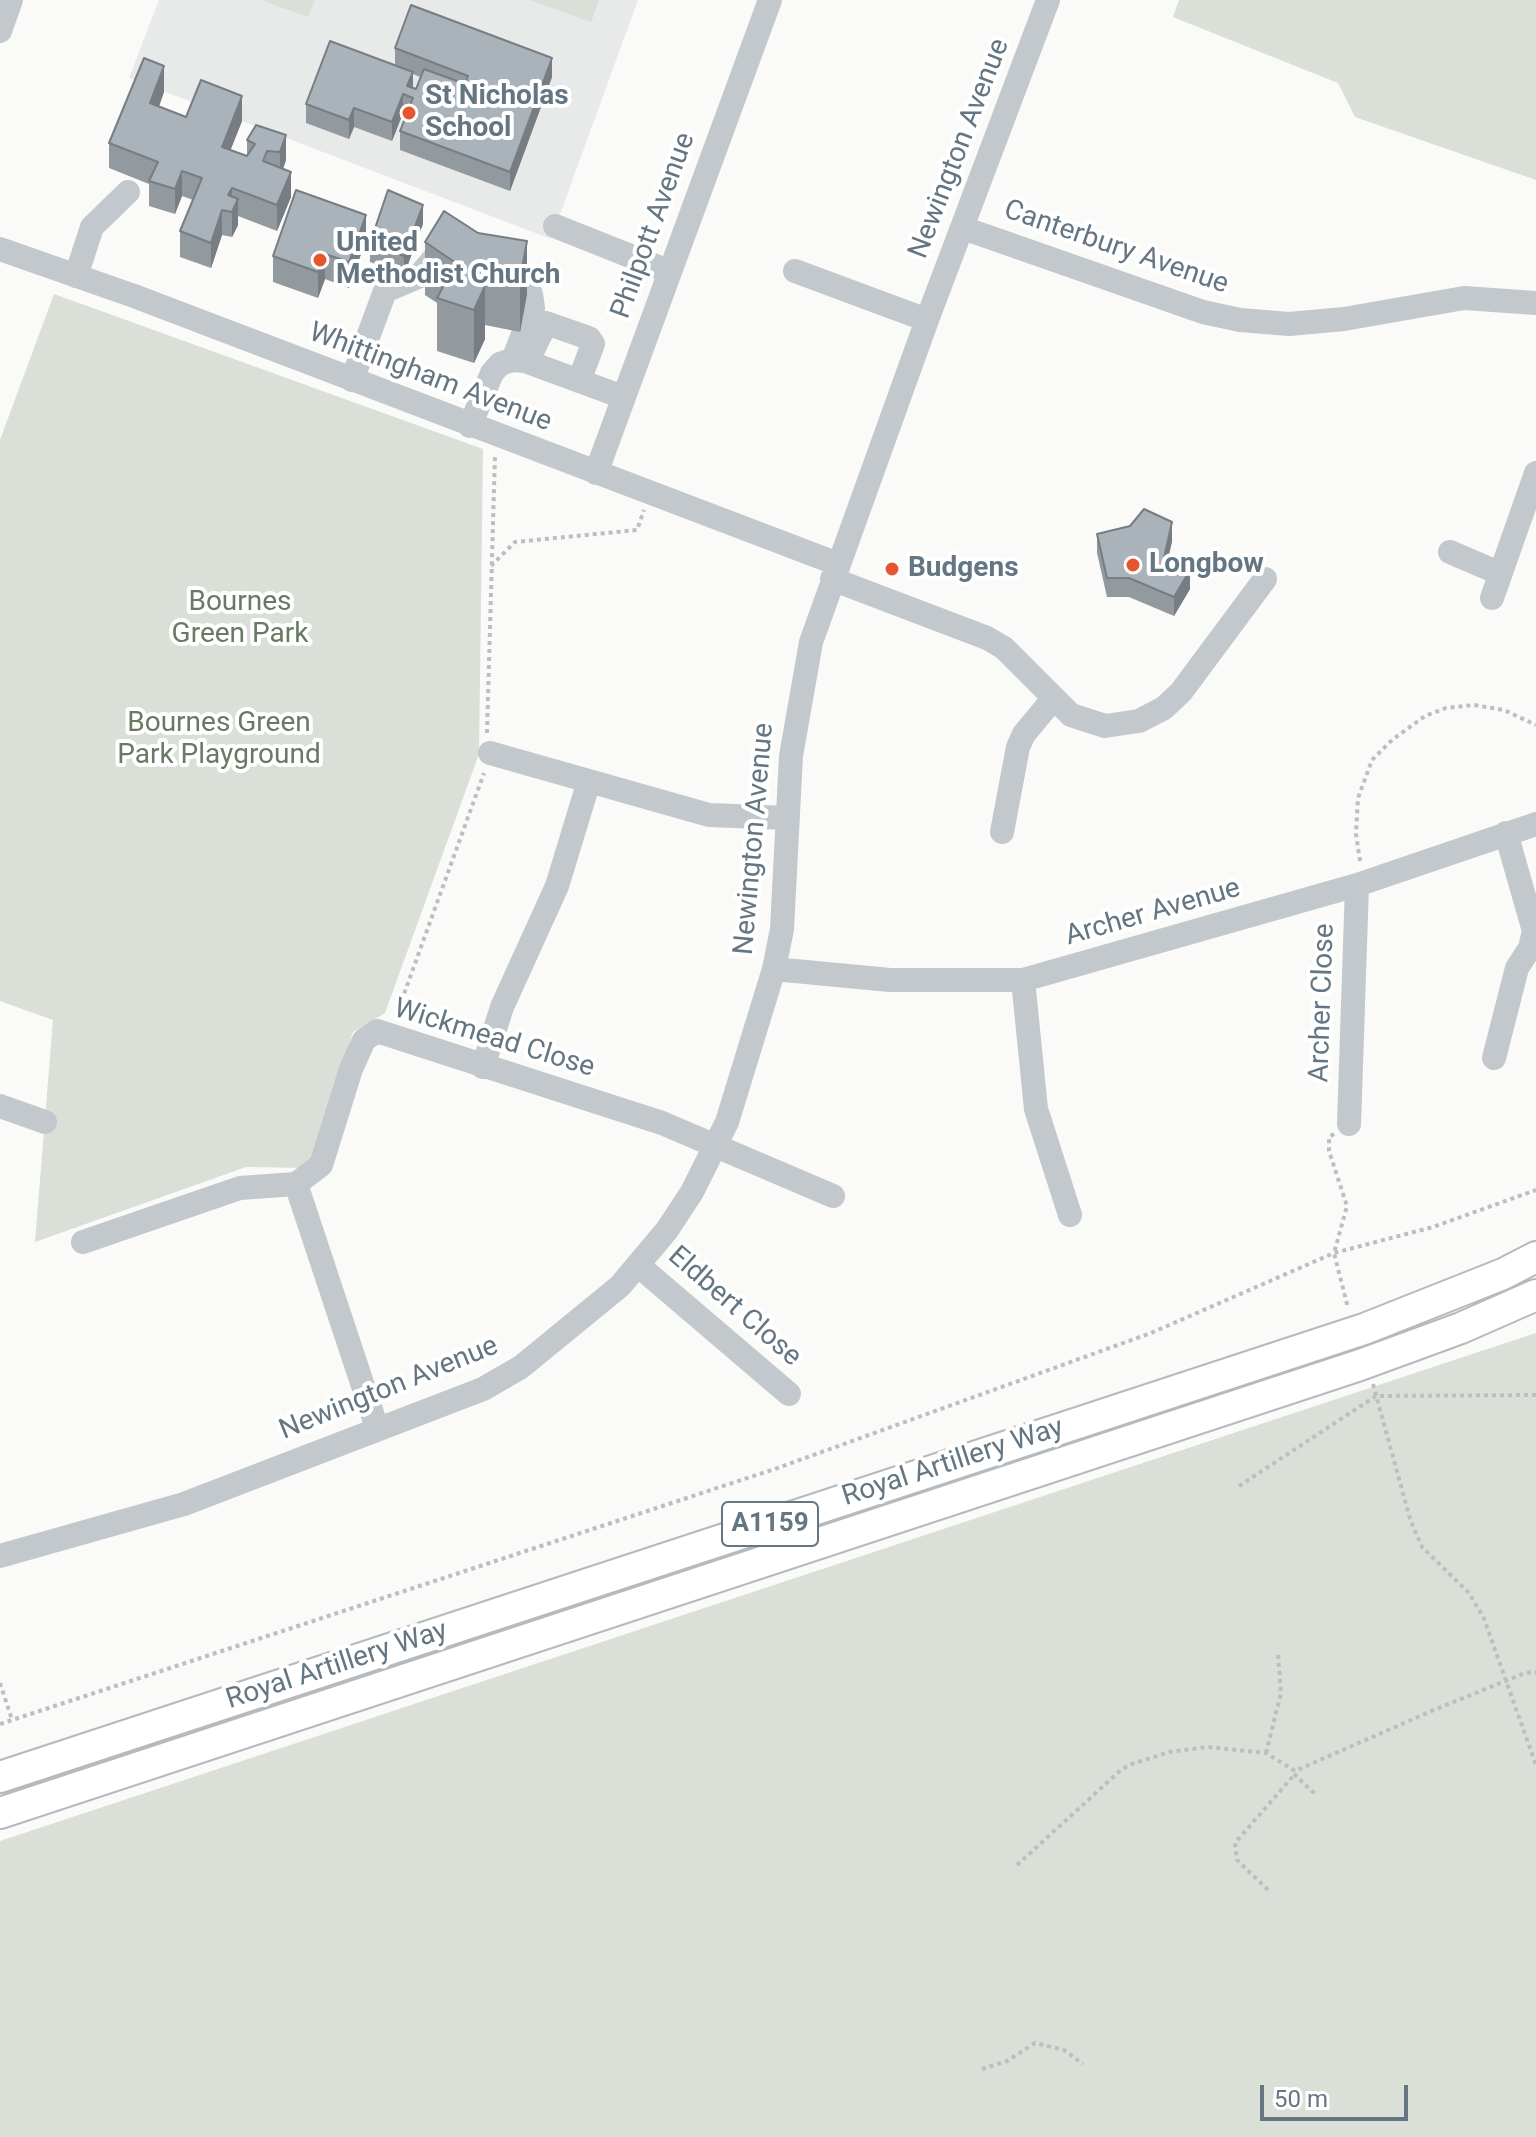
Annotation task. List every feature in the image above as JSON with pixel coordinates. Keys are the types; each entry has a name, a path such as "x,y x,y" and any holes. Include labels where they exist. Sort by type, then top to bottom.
{"main road":[{"name":"Royal Artillery Way","path":"0,1777 1364,1329 1503,1274 1536,1257"},
{"name":"Royal Artillery Way","path":"0,1813 1360,1365 1461,1328 1536,1295"}],"street":[{"name":"Philpott Avenue","path":"596,473 770,0"},
{"name":"Newington Avenue","path":"0,1556 184,1504 483,1389 511,1373 564,1334 639,1266 692,1192 718,1145 774,969 782,929 787,818 799,696 835,571 1048,0"},
{"path":"76,276 92,227 128,192"},
{"path":"555,226 668,271"},
{"name":"Canterbury Avenue","path":"963,228 1203,312 1240,320 1289,324 1344,319 1464,298 1536,303"},
{"name":"Whittingham Avenue","path":"0,249 650,493 835,571 987,638 1004,648 1071,715 1105,726 1139,721 1153,715 1181,692 1265,579"},
{"path":"352,380 385,291 418,277 436,256 471,276 518,284 531,294 533,308 520,361"},
{"path":"795,271 927,320"},
{"path":"520,361 542,326 550,323 592,341 579,381"},
{"path":"470,426 492,373 500,364 520,361 623,397"},
{"path":"1492,598 1536,473"},
{"path":"1450,552 1499,573"},
{"path":"1002,832 1018,747 1024,734 1053,699"},
{"path":"490,753 709,815 787,818"},
{"path":"483,1067 502,1007 557,886 589,781"},
{"name":"Archer Avenue","path":"774,969 890,980 1023,980 1362,883 1536,824"},
{"path":"1494,1058 1517,968 1530,948 1534,931 1506,833"},
{"name":"Archer Close","path":"1349,1124 1362,883"},
{"path":"1023,980 1032,1092 1070,1215"},
{"name":"Wickmead Close","path":"296,1184 321,1165 351,1069 364,1040 377,1031 662,1123 833,1196"},
{"path":"0,1106 45,1122"},
{"path":"83,1242 240,1188 296,1184 377,1428"},
{"name":"Eldbert Close","path":"639,1266 789,1394"}],"path":[{"path":"389,1035 490,753 487,728 495,435"},
{"path":"491,566 515,542 637,530 650,493"},
{"path":"1362,883 1356,834 1358,798 1372,760 1392,740 1425,716 1446,708 1474,705 1504,710 1536,725"},
{"path":"1349,1124 1329,1137 1329,1151 1347,1206 1334,1253 1349,1310"},
{"path":"0,1724 772,1470 1151,1333 1334,1253 1433,1227 1536,1190"},
{"path":"1239,1486 1376,1396 1536,1395"},
{"path":"1376,1396 1410,1519 1422,1547 1468,1592 1483,1616 1536,1765"},
{"path":"1266,1753 1281,1693 1278,1654"},
{"path":"1268,1890 1237,1860 1235,1843 1294,1773 1507,1681 1536,1672"},
{"path":"0,1683 12,1720"},
{"path":"1017,1865 1122,1769 1191,1748 1266,1753 1294,1773 1316,1795"},
{"path":"982,2069 1007,2061 1035,2043 1064,2050 1083,2064"}],"shaded area":[{"name":"St Nicholas School","path":"159,0 638,0 551,239 129,78"}],"green space":[{"path":"261,0 315,0 308,17"},
{"path":"530,0 599,0 591,22"},
{"path":"1179,0 1536,0 1536,180 1355,117 1338,83 1173,17"},
{"name":"Bournes Green Park","path":"54,294 483,449 479,754 385,1013 353,1032 308,1168 246,1167 35,1242 53,1020 0,1001 0,440"},
{"path":"1536,1333 1536,2137 0,2137 0,1841"}],"building":[{"path":"411,5 552,58 510,172 400,131 413,98 403,94 392,122 354,108 349,120 306,104 330,41 413,72 407,86 416,89 424,69 465,84 468,76 395,48"},
{"path":"144,58 164,66 150,103 186,117 201,80 242,96 222,147 247,156 255,144 247,140 256,125 286,135 280,152 267,151 263,161 291,172 277,205 232,188 228,195 238,199 232,212 222,210 211,243 180,231 202,178 182,171 175,189 149,181 158,162 109,143"},
{"path":"296,190 366,215 349,262 325,254 318,272 273,256"},
{"path":"388,190 423,205 404,256 370,243"},
{"path":"444,211 478,233 527,241 520,279 474,270 470,280 485,286 474,310 437,298 456,263 425,242"},
{"name":"Longbow","path":"1144,509 1172,522 1164,558 1190,570 1174,597 1129,578 1107,578 1097,534 1130,526"}],"place":[{"name":"St Nicholas School","path":"409,113"},
{"name":"United Methodist Church","path":"320,260"},
{"name":"Longbow","path":"1133,565"},
{"name":"Budgens","path":"892,569"}],"park label":[{"name":"Bournes Green Park Playground","path":"219,740"}]}
